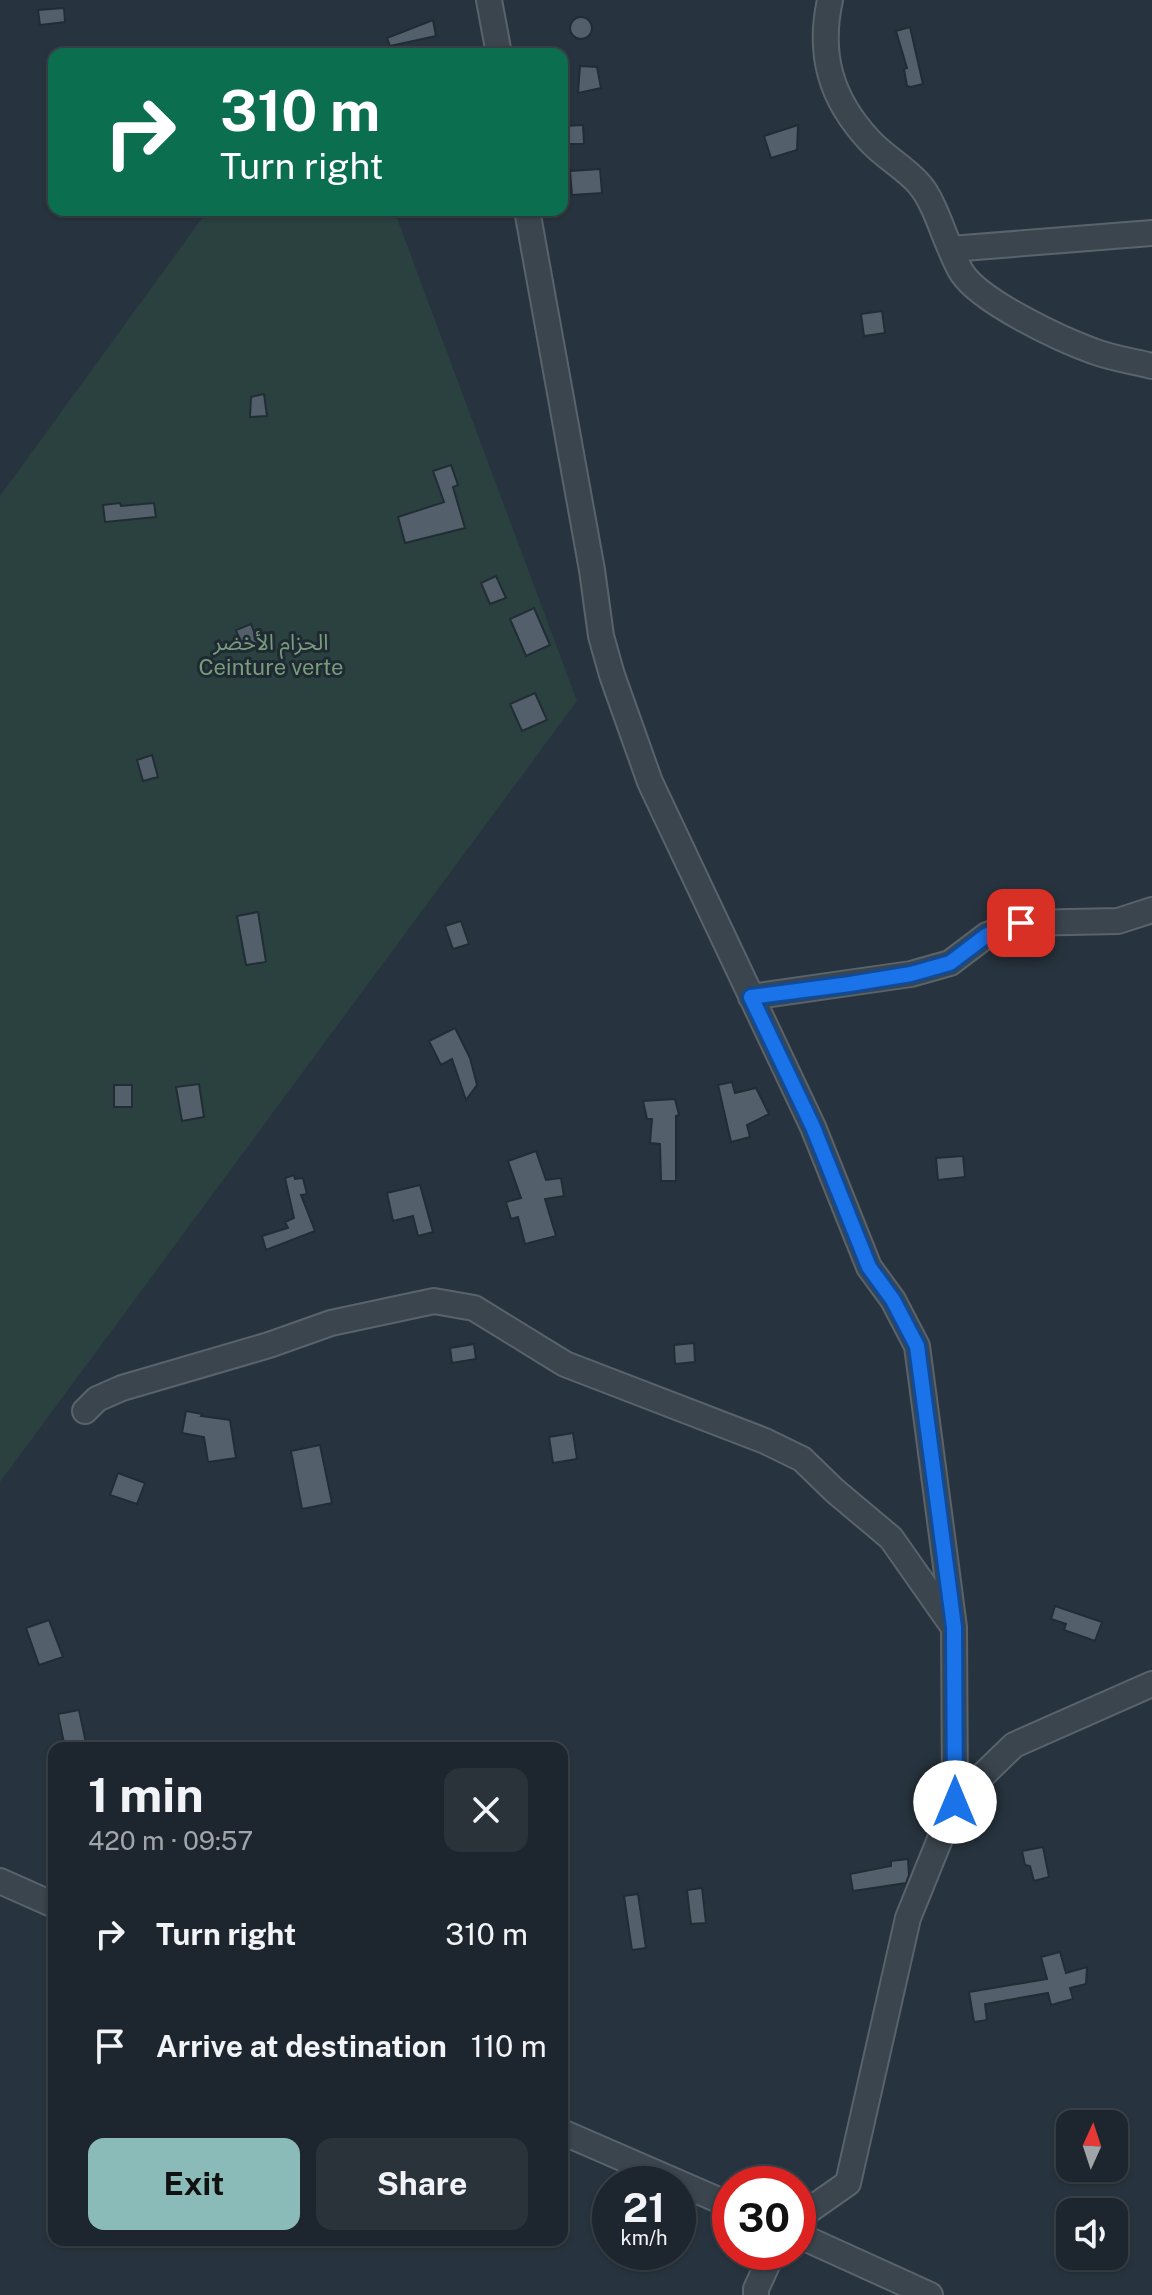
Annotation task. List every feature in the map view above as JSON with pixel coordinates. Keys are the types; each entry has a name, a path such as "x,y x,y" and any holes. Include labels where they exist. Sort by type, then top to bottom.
{"street":[{"path":"489,0 498,48"},
{"path":"830,0 825,25 827,66 839,101 869,141 921,186 963,275 987,296 1029,322 1093,351 1152,366"},
{"path":"528,216 592,570 601,636 650,782 813,1127 869,1267 893,1300 917,1346 954,1627 955,1802 908,1918 848,2183 816,2205"},
{"path":"951,249 1152,233"},
{"path":"751,997 911,974 950,963 987,935 1021,923 1118,921 1152,910"},
{"path":"85,1411 97,1399 122,1388 269,1345 331,1323 434,1301 474,1308 565,1364 765,1441 802,1459 891,1538 954,1627"},
{"path":"955,1802 1014,1745 1152,1684"},
{"path":"0,1881 48,1902"},
{"path":"568,2135 712,2197"},
{"path":"816,2243 930,2295"},
{"path":"756,2295 766,2270"}],"green space":[{"name":"الحزام الأخضر Ceinture verte","path":"204,216 396,216 577,701 0,1482 0,496"}],"building":[{"path":"64,8 65,22 40,25 38,10"},
{"path":"581,17 589,20 592,28 589,36 581,39 573,36 570,28 573,20"},
{"path":"433,20 436,36 390,46 387,38"},
{"path":"910,27 923,84 911,87 907,86 904,69 907,68 896,31"},
{"path":"580,66 597,67 601,88 578,93"},
{"path":"583,125 584,144 568,144 568,126"},
{"path":"798,125 797,150 771,158 764,136"},
{"path":"600,169 602,193 572,195 570,171"},
{"path":"882,311 885,333 864,336 861,314"},
{"path":"264,394 267,416 250,417 251,397"},
{"path":"451,465 458,485 453,487 465,528 405,543 398,517 444,502 433,471"},
{"path":"120,503 121,506 154,503 156,517 105,522 103,505"},
{"path":"496,576 506,598 490,604 481,583"},
{"path":"534,608 550,645 526,656 510,619"},
{"path":"251,624 259,645 244,651 236,630"},
{"path":"535,693 547,720 522,731 510,704"},
{"path":"152,755 158,777 143,781 137,760"},
{"path":"258,912 266,962 246,965 237,916"},
{"path":"461,921 469,944 453,949 445,926"},
{"path":"455,1028 470,1058 477,1085 466,1100 452,1059 441,1065 429,1041"},
{"path":"732,1082 735,1093 756,1088 769,1114 747,1125 750,1137 731,1142 718,1085"},
{"path":"199,1084 204,1117 182,1121 176,1087"},
{"path":"114,1085 132,1085 132,1107 114,1107"},
{"path":"675,1099 679,1115 676,1116 676,1181 661,1181 660,1144 650,1143 652,1119 647,1119 643,1101"},
{"path":"536,1151 546,1180 561,1178 564,1196 545,1199 556,1236 525,1244 518,1217 511,1219 506,1202 521,1198 508,1161"},
{"path":"963,1156 965,1177 938,1180 936,1158"},
{"path":"294,1175 295,1179 303,1178 307,1194 301,1195 315,1231 266,1250 262,1236 288,1228 285,1222 294,1218 285,1178"},
{"path":"420,1185 433,1232 418,1236 413,1216 393,1221 387,1193"},
{"path":"694,1343 695,1362 675,1364 674,1345"},
{"path":"474,1344 476,1359 452,1363 450,1348"},
{"path":"186,1411 230,1420 236,1458 208,1462 204,1437 182,1433"},
{"path":"573,1433 577,1459 553,1463 549,1437"},
{"path":"320,1445 332,1503 302,1509 291,1451"},
{"path":"118,1473 145,1483 137,1504 110,1495"},
{"path":"1055,1606 1102,1622 1095,1641 1064,1630 1066,1624 1051,1619"},
{"path":"49,1620 63,1657 39,1665 26,1628"},
{"path":"79,1710 86,1742 64,1742 58,1714"},
{"path":"1043,1847 1049,1877 1034,1881 1030,1866 1025,1865 1022,1851"},
{"path":"908,1859 906,1883 853,1891 850,1874 891,1866 891,1861"},
{"path":"702,1888 706,1923 691,1924 687,1890"},
{"path":"638,1894 646,1948 632,1950 624,1896"},
{"path":"1060,1952 1066,1973 1087,1967 1086,1984 1070,1988 1073,1999 1051,2005 1048,1993 985,2004 987,2020 974,2022 969,1992 1047,1979 1041,1957"}],"route":[{"path":"955,1802 954,1627 917,1346 893,1300 869,1267 813,1127 751,997 911,974 950,963 987,935 1021,923"}]}
